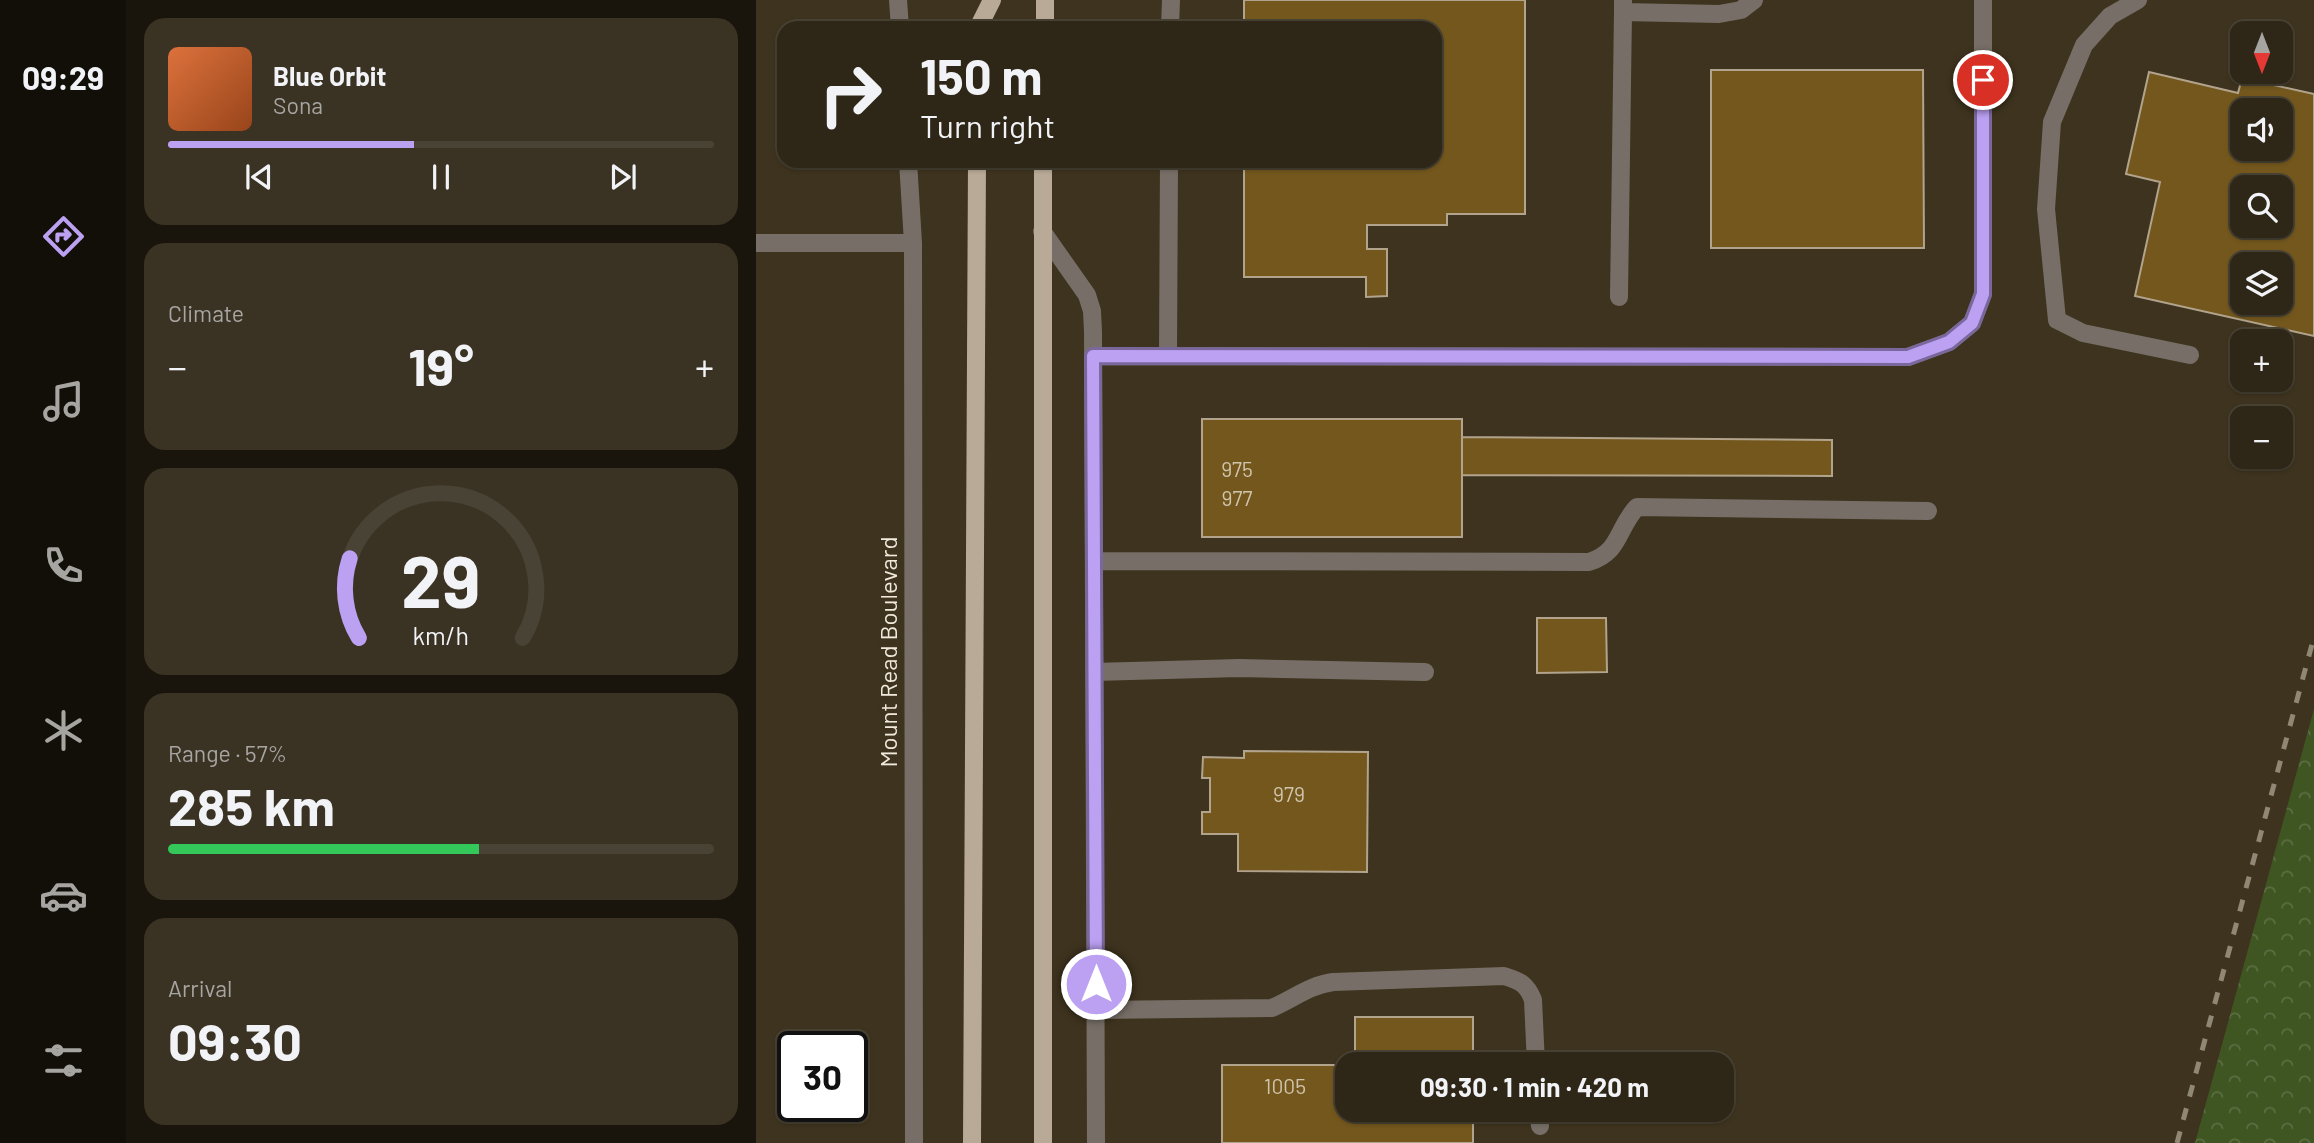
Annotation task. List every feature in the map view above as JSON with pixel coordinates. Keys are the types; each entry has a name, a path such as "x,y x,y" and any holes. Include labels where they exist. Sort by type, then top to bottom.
{"main road":[{"path":"978,0 978,21"},
{"path":"982,21 992,0"},
{"path":"1045,0 1045,21"},
{"path":"972,1143 977,168"},
{"path":"1043,168 1043,1143"}],"street":[{"path":"898,0 900,21"},
{"path":"1170,21 1171,0"},
{"path":"1619,297 1623,6 1719,14 1741,10 1754,0"},
{"path":"1093,356 1908,357 1949,342 1972,323 1983,294 1983,0"},
{"path":"2138,0 2110,16 2084,45 2052,122 2046,209 2057,320 2083,333 2190,355"},
{"name":"Mount Read Boulevard","path":"908,168 913,243 914,1143"},
{"path":"1168,356 1169,168"},
{"path":"1042,231 1087,295 1092,311 1096,1143"},
{"path":"756,243 913,243"},
{"path":"1094,561 1589,562 1601,558 1611,549 1622,533 1628,516 1637,508 1928,511"},
{"path":"1094,672 1239,668 1425,672"},
{"path":"1096,1010 1272,1008 1308,989 1333,982 1504,976 1524,982 1530,991 1533,1000 1535,1052"}],"green space":[{"path":"2314,709 2314,1143 2195,1143"}],"building":[{"path":"1244,0 1525,0 1525,214 1447,214 1447,225 1367,225 1367,249 1387,249 1387,296 1366,297 1366,277 1244,277 1244,168 1442,168 1442,21 1244,21"},
{"path":"1711,70 1923,70 1924,248 1711,248"},
{"path":"2149,72 2238,93 2240,84 2269,84 2314,94 2314,336 2293,331 2293,329 2283,329 2135,296 2160,182 2126,174"},
{"path":"1202,419 1462,419 1462,537 1202,537"},
{"path":"1462,437 1832,440 1832,476 1462,475"},
{"path":"1537,618 1606,618 1607,672 1537,673"},
{"path":"1244,751 1368,752 1367,872 1238,871 1238,834 1202,834 1202,812 1210,812 1210,778 1202,778 1203,757 1244,758"},
{"path":"1355,1017 1473,1017 1473,1052 1355,1052"},
{"path":"1222,1065 1335,1065 1335,1122 1473,1122 1473,1143 1222,1143"}],"railway":[{"path":"2177,1143 2314,637"}],"route":[{"path":"1096,984 1093,356 1908,357 1949,342 1972,323 1983,294 1983,80"}]}
